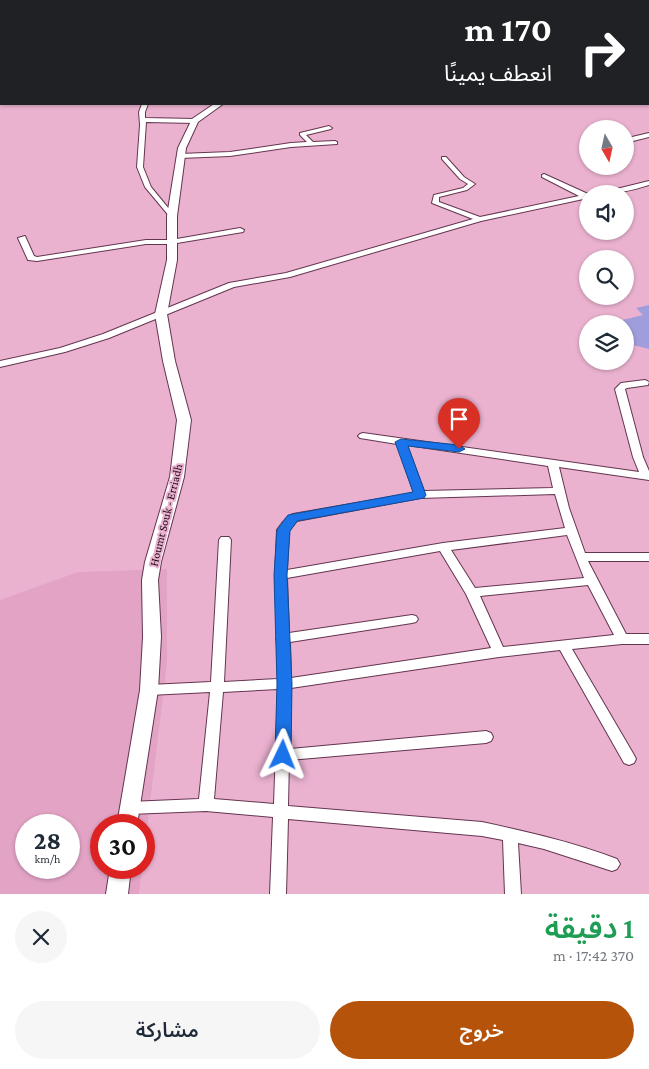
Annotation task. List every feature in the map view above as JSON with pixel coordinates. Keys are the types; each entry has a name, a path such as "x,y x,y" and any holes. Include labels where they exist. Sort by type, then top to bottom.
{"street":[{"path":"145,105 142,112 139,161 148,187 172,216"},
{"name":"Houmt Souk - Erriadh","path":"128,814 149,690 152,637 150,580 153,562 177,477 184,420 169,361 161,314 172,260 172,216 180,156 185,142 195,121 217,105"},
{"path":"143,120 195,121"},
{"path":"311,143 302,134 329,128"},
{"path":"634,138 649,135"},
{"path":"180,156 230,154 311,143 335,143"},
{"path":"444,158 462,178 472,184 465,188 436,196 435,202 480,219"},
{"path":"544,176 579,193"},
{"path":"634,188 649,183"},
{"path":"0,364 62,350 119,331 232,285 287,274 480,219 579,198"},
{"path":"22,238 31,258 37,259 146,242 171,242 240,230"},
{"path":"645,383 624,385 620,389 638,457 648,476"},
{"path":"363,436 648,476"},
{"path":"401,442 420,495"},
{"path":"553,463 558,491 570,531 591,581 622,639"},
{"path":"278,894 285,684 281,575 283,530 293,518 420,495 558,491"},
{"path":"281,575 443,547 570,531"},
{"path":"206,806 217,687 225,540"},
{"path":"443,547 472,593 499,652"},
{"path":"581,557 649,557"},
{"path":"472,593 591,581"},
{"path":"282,639 412,619"},
{"path":"149,690 285,684 499,652 622,639 649,638"},
{"path":"564,646 629,759"},
{"path":"283,755 486,737"},
{"path":"129,808 206,806 454,825 510,834 578,852 612,864"},
{"path":"510,834 513,894"},
{"path":"117,894 119,879"}],"shaded area":[{"path":"649,305 649,349 634,345 634,317 643,315 636,308"},
{"path":"167,569 167,663 149,814 90,814 90,879 141,879 139,894 0,894 0,600 78,572"}],"route":[{"path":"283,755 285,684 281,575 283,530 293,518 420,495 402,450 401,442 459,449"}]}
